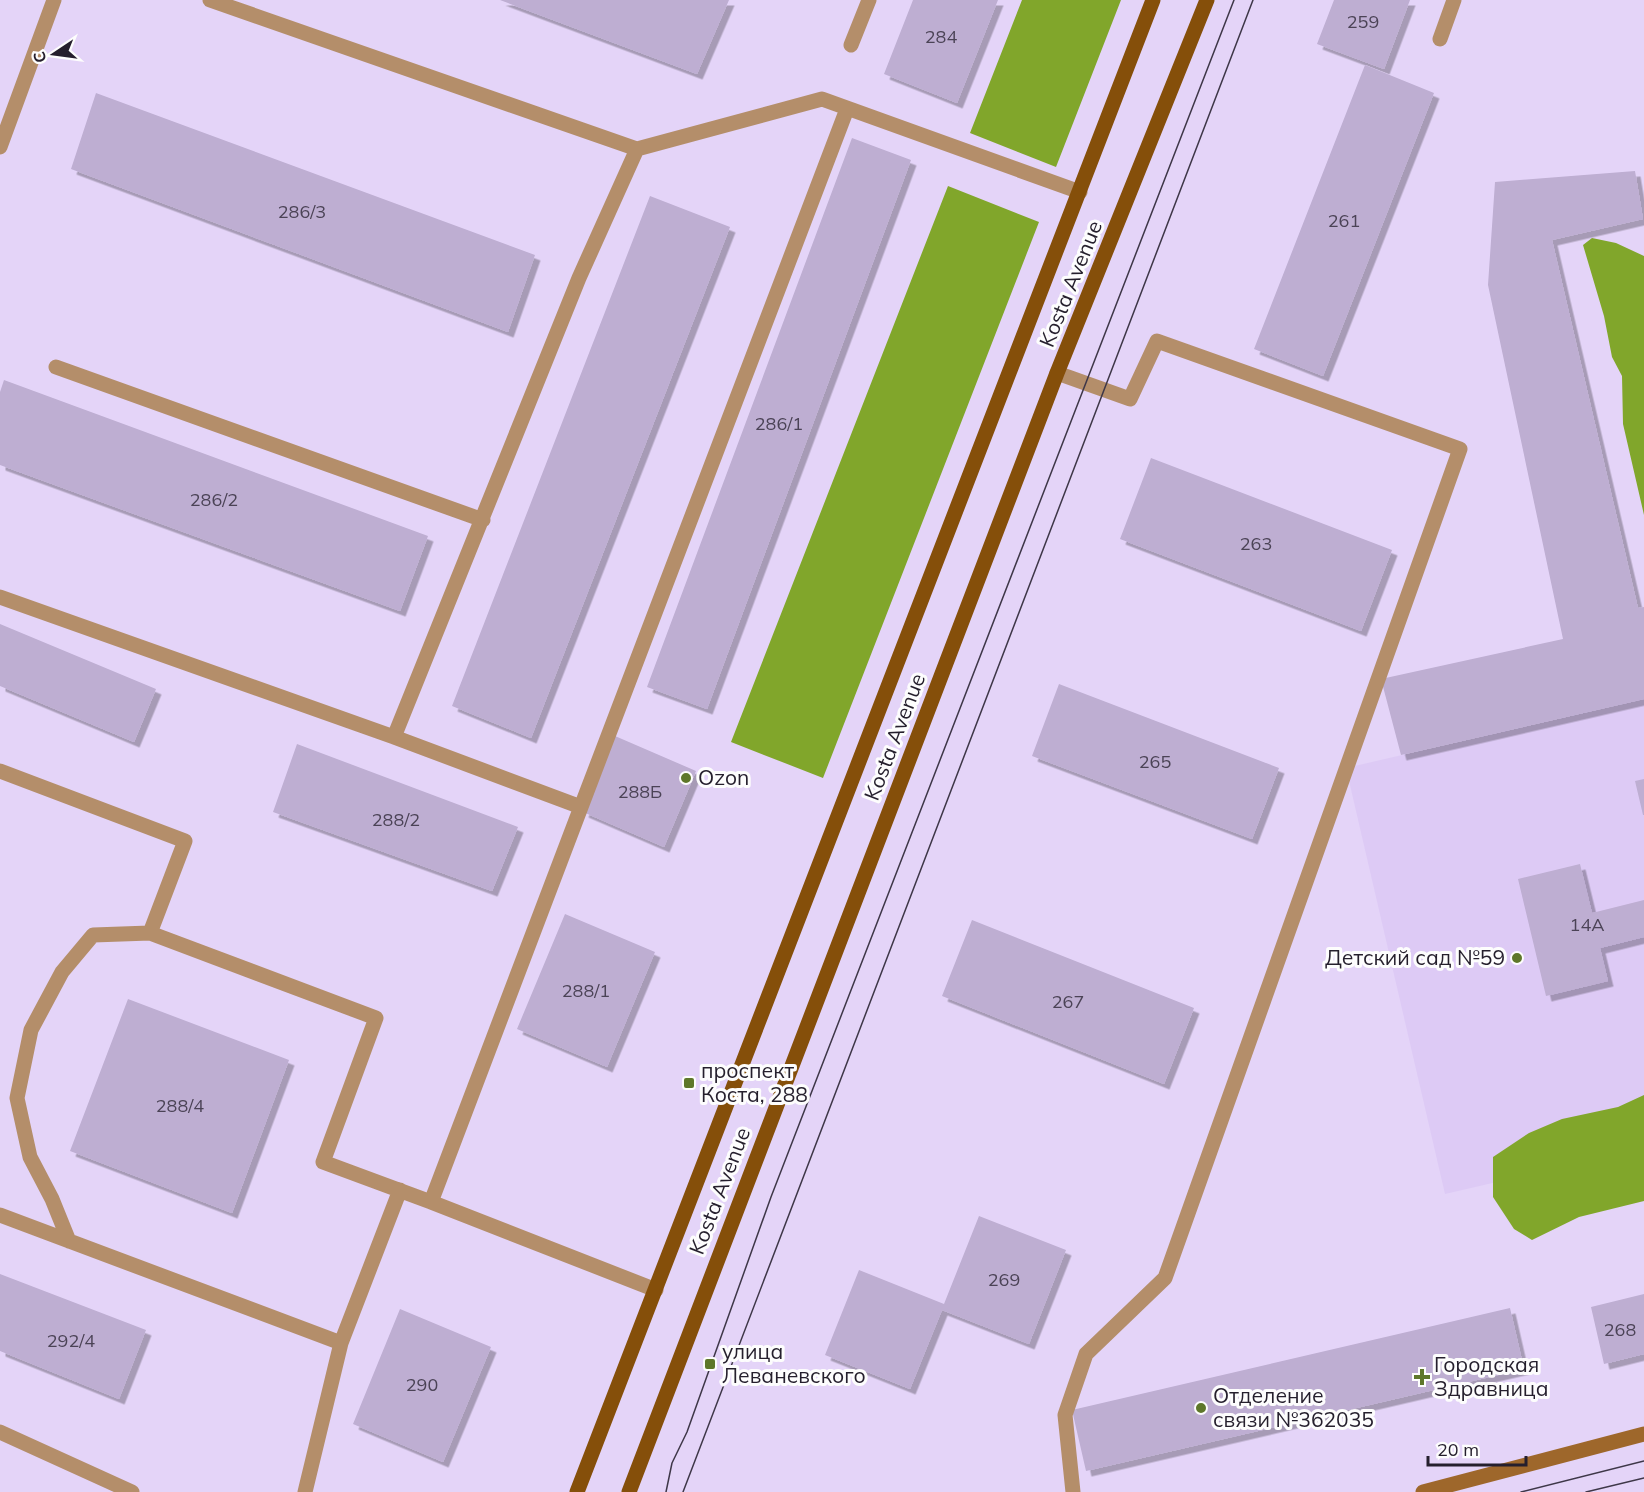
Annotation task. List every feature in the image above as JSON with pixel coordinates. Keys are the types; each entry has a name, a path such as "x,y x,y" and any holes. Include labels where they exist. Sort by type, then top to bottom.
{"main road":[{"name":"Kosta Avenue","path":"577,1492 1153,0"},
{"name":"Kosta Avenue","path":"629,1492 1057,373 1207,0"}],"street":[{"path":"1423,1492 1644,1434"},
{"path":"636,1492 640,1460"}],"lane":[{"path":"0,147 54,0"},
{"path":"210,0 637,149 822,99 847,110 1080,192"},
{"path":"851,45 869,0"},
{"path":"1440,39 1454,0"},
{"path":"431,1202 847,110"},
{"path":"394,737 579,278 637,149"},
{"path":"1057,373 1130,399 1157,341 1460,449 1165,1278 1086,1354 1065,1415 1073,1492"},
{"path":"56,367 483,520"},
{"path":"0,597 394,737 581,807"},
{"path":"0,771 185,841 150,933"},
{"path":"69,1241 52,1199 30,1157 17,1098 31,1030 62,972 93,935 150,933 376,1018 323,1162 656,1290"},
{"path":"305,1492 341,1343 400,1190"},
{"path":"0,1215 341,1343"},
{"path":"0,1432 124,1490"}],"shaded area":[{"name":"Детский сад №59","path":"1644,699 1644,1148 1445,1194 1346,768"}],"green space":[{"path":"1022,0 1121,0 1056,167 970,133"},
{"path":"948,186 1039,222 823,778 731,742"},
{"path":"1592,238 1616,243 1644,256 1644,515 1623,424 1622,376 1612,357 1604,316 1583,245"},
{"path":"1644,1095 1644,1201 1579,1217 1532,1240 1514,1229 1493,1197 1493,1157 1529,1133 1562,1119 1618,1107"}],"building":[{"path":"500,0 729,0 697,74"},
{"path":"913,0 998,0 957,103 884,74"},
{"path":"1334,0 1410,0 1384,69 1317,44"},
{"path":"1365,65 1434,93 1323,376 1254,349"},
{"path":"96,93 535,255 508,332 71,169"},
{"path":"852,138 911,160 707,709 647,687"},
{"path":"1635,171 1643,219 1552,240 1638,608 1644,607 1644,699 1401,755 1381,679 1563,639 1488,285 1495,182"},
{"path":"650,196 730,227 531,738 452,706"},
{"path":"4,380 428,536 400,611 0,465 0,392"},
{"path":"1151,458 1392,550 1361,631 1120,539"},
{"path":"0,624 156,689 134,742 0,686"},
{"path":"1059,684 1279,768 1252,839 1032,756"},
{"path":"615,736 696,771 664,847 583,812"},
{"path":"297,744 518,827 492,891 273,812"},
{"path":"1644,779 1644,815 1643,815 1635,781"},
{"path":"1580,864 1592,913 1644,900 1644,937 1600,948 1608,981 1546,996 1518,879"},
{"path":"565,914 655,952 607,1067 517,1029"},
{"path":"972,920 1194,1008 1164,1084 942,996"},
{"path":"128,999 289,1060 232,1213 70,1151"},
{"path":"979,1216 1066,1250 1029,1344 942,1310 910,1389 825,1355 859,1270 944,1304"},
{"path":"0,1274 146,1330 119,1399 0,1351"},
{"path":"1644,1294 1644,1354 1604,1364 1591,1307"},
{"path":"1510,1308 1524,1369 1086,1471 1072,1410"},
{"path":"400,1309 491,1347 443,1462 353,1424"}],"tram line":[{"path":"666,1492 672,1463 687,1432 771,1197 1234,0"},
{"path":"683,1492 1253,0"},
{"path":"1521,1492 1644,1461"},
{"path":"1586,1492 1644,1478"}],"place":[{"name":"Ozon","path":"686,778"},
{"name":"Детский сад №59","path":"1517,958"},
{"name":"проспект Коста, 288","path":"689,1083"},
{"name":"улица Леваневского","path":"710,1364"},
{"name":"Городская Здравница","path":"1422,1377"},
{"name":"Отделение связи №362035","path":"1201,1408"}]}
